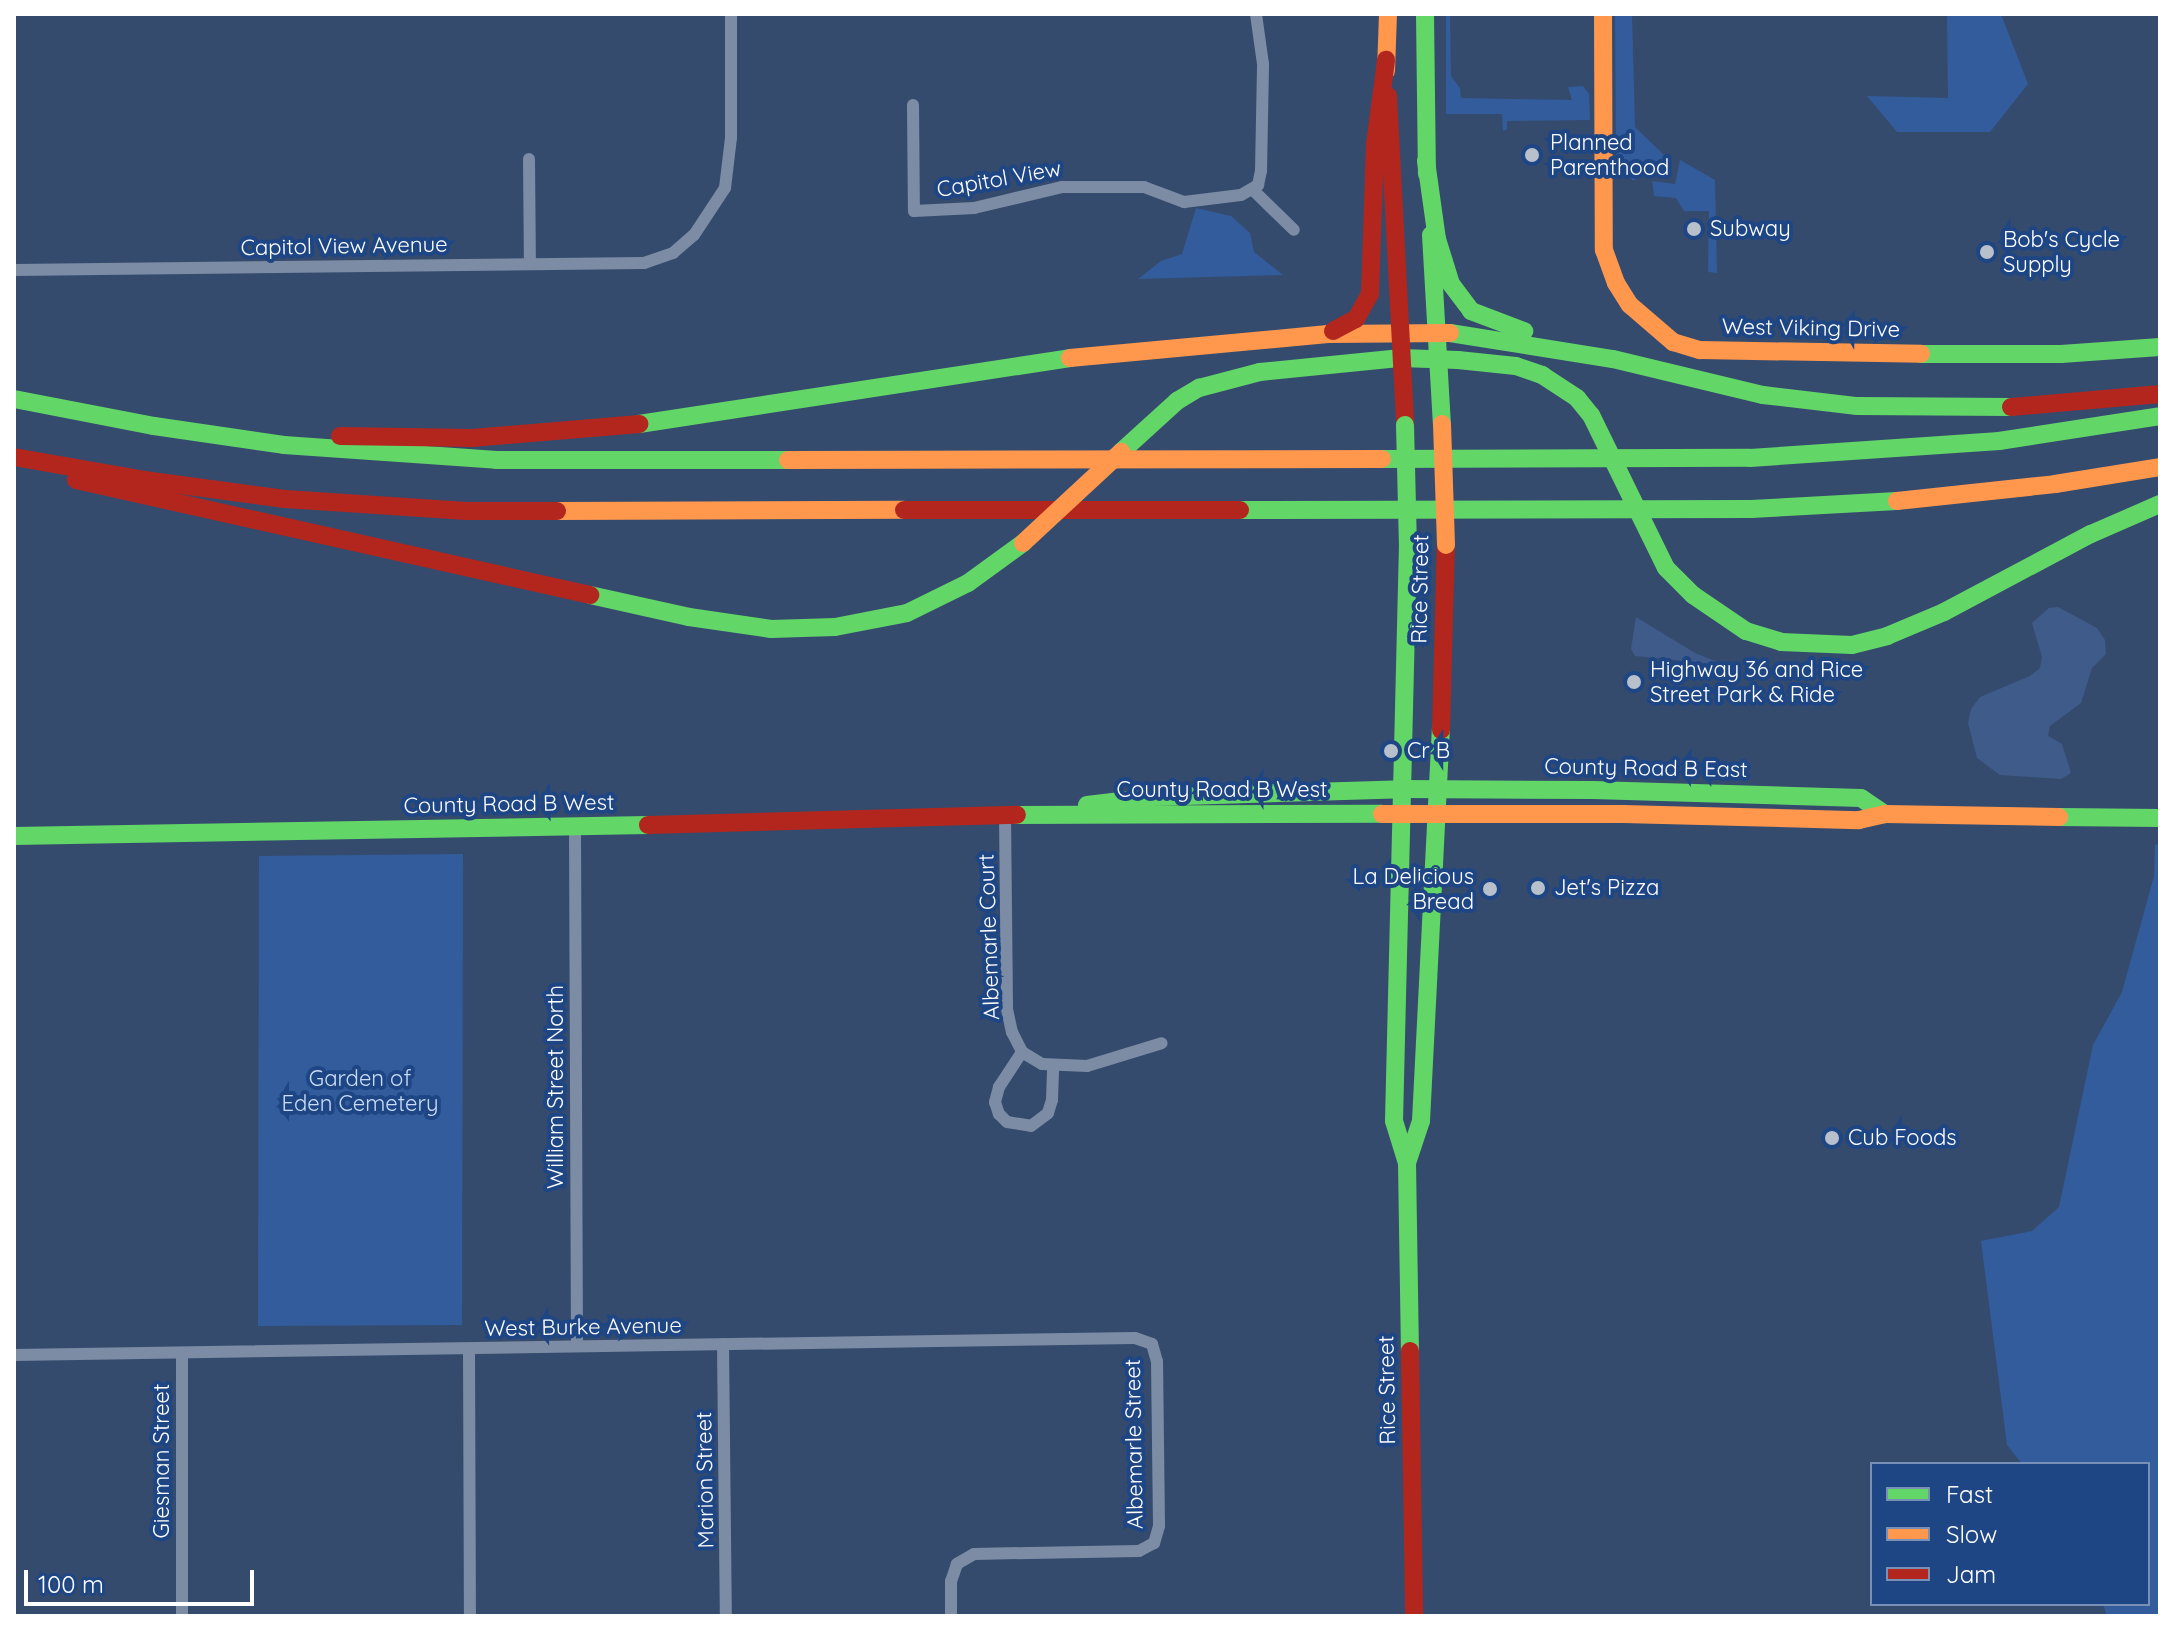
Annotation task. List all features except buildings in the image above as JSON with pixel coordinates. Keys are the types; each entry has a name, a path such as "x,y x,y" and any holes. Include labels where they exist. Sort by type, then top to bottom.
{"main road":[{"name":"Rice Street","path":"1388,14 1386,60 1405,425 1408,544 1394,1121 1407,1163 1414,1616"},
{"name":"Rice Street","path":"1407,1163 1421,1121 1438,815 1446,545 1440,359 1426,161 1425,14"},
{"name":"West Viking Drive","path":"1603,14 1604,250 1616,283 1630,305 1673,342 1700,350 1741,353 2061,354 2160,347"},
{"path":"1328,334 1356,319 1370,294 1375,144 1386,60"},
{"path":"1426,161 1437,239 1451,284 1471,311 1613,359"},
{"path":"154,426 338,436 534,436 605,429 1110,352 1328,334 1436,332 1490,337 1613,359 1763,395 1857,406 2009,407 2160,394"},
{"path":"14,459 106,489 689,617 771,629 835,627 907,613 968,583 1023,543 1177,401 1228,378 1401,358 1516,366 1542,375 1577,398 1591,415 1666,568 1693,595 1746,631 1781,642 1852,645 1887,636 1944,612 2091,534 2160,504"},
{"path":"14,399 154,426 284,445 496,460 1750,458 1999,441 2160,416"},
{"path":"14,459 285,499 467,511 1751,509 1916,500 2055,484 2160,467"},
{"name":"County Road B East","path":"1402,789 1668,791 1861,798 1885,814"},
{"name":"County Road B West","path":"1005,815 1153,797 1402,789"},
{"name":"County Road B East","path":"1438,815 1623,814 1859,820 1885,814 2160,818"},
{"name":"County Road B West","path":"14,836 575,828 855,822 1005,815 1438,815"}],"street":[{"name":"Capitol View Avenue","path":"14,270 644,263 673,253 694,235 725,188 731,138 731,14"},
{"path":"1256,14 1263,64 1261,171 1253,190 1294,230"},
{"name":"Capitol View","path":"913,105 914,211 974,208 1062,187 1144,187 1184,202 1241,195 1253,190"},
{"path":"529,159 530,264"},
{"name":"Albemarle Court","path":"1005,815 1007,1009 1012,1032 1022,1052"},
{"name":"William Street North","path":"575,828 577,1346"},
{"path":"1053,1066 1052,1100 1048,1113 1031,1126 1007,1122 999,1114 995,1102 999,1087 1022,1052 1053,1066 1104,1063 1162,1043"},
{"name":"West Burke Avenue","path":"14,1355 182,1355 1135,1338 1152,1344"},
{"name":"Marion Street","path":"723,1344 726,1616"},
{"name":"Albemarle Street","path":"951,1616 951,1581 957,1564 974,1554 1139,1551 1154,1543 1159,1526 1158,1391 1157,1361 1152,1344"},
{"path":"469,1349 470,1616"},
{"name":"Giesman Street","path":"182,1355 182,1616"}],"green space":[{"path":"1446,14 1450,14 1451,76 1460,88 1461,98 1572,100 1568,87 1583,86 1589,94 1590,120 1507,121 1507,129 1503,131 1502,114 1446,114"},
{"path":"1615,14 1632,14 1635,127 1666,157 1633,181 1616,154"},
{"path":"1947,14 2001,14 2028,84 1990,132 1897,132 1867,96 1948,98"},
{"path":"1680,160 1715,180 1717,273 1708,272 1709,211 1684,211 1676,198 1654,196 1652,181 1675,184"},
{"path":"1196,208 1231,216 1250,233 1254,252 1283,275 1138,279 1161,261 1182,254"},
{"path":"2160,843 2160,1616 2107,1616 2104,1606 2150,1606 2150,1462 2020,1462 2007,1445 1981,1241 2032,1231 2059,1207 2093,1045 2122,992 2154,876 2155,845"},
{"name":"Garden of Eden Cemetery","path":"463,854 462,1325 258,1326 259,856"}],"shaded area":[{"path":"2058,607 2097,628 2105,640 2106,654 2092,668 2081,703 2050,726 2048,736 2062,744 2071,773 2061,779 2000,775 1977,758 1968,723 1971,709 1980,697 2030,676 2040,668 2042,657 2032,623 2049,608"},
{"path":"1636,617 1695,653 1715,661 1714,664 1635,656 1631,649"}],"traffic: fast":[{"path":"1425,14 1427,174"},
{"path":"1426,161 1437,239 1451,284 1471,311 1524,331"},
{"path":"1431,235 1442,424"},
{"path":"1450,333 1613,359 1763,395 1857,406 2011,407"},
{"path":"1921,354 2061,354 2160,347"},
{"path":"639,424 1070,358"},
{"path":"1121,452 1177,401 1199,388 1260,372 1401,358 1458,360 1516,366 1542,375 1577,398"},
{"path":"1577,398 1591,415 1666,568"},
{"path":"14,399 154,426 284,445 496,460 788,460"},
{"path":"1382,459 1750,458 1999,441 2160,416"},
{"path":"1405,425 1408,544"},
{"path":"1240,510 1751,509 1897,501"},
{"path":"1666,568 1693,595 1746,631 1781,642 1852,645 1887,636 1944,612 2091,534 2160,504"},
{"path":"590,595 689,617 771,629 835,627 907,613 968,583 1023,543"},
{"path":"1408,544 1394,1121 1407,1163 1410,1351"},
{"path":"1407,1163 1421,1121 1441,730"},
{"path":"1087,805 1153,797 1402,789 1593,790 1861,798 1885,814"},
{"path":"1017,815 1382,814"},
{"path":"2059,817 2160,818"},
{"path":"14,836 648,825"}],"traffic: slow":[{"path":"1386,71 1388,14"},
{"path":"1603,14 1604,250 1616,283 1630,305 1673,342 1700,350 1921,354"},
{"path":"1070,358 1328,334 1450,333"},
{"path":"1442,424 1446,545"},
{"path":"1023,543 1121,452"},
{"path":"788,460 1382,459"},
{"path":"1897,501 2055,484 2160,467"},
{"path":"557,511 904,510"},
{"path":"1382,814 1623,814 1859,820 1885,814 2059,817"}],"traffic: jam":[{"path":"1333,331 1356,319 1370,294 1375,144 1386,60"},
{"path":"1388,96 1405,425"},
{"path":"2011,407 2160,394"},
{"path":"340,436 472,438 639,424"},
{"path":"14,457 144,480 285,499 467,511 557,511"},
{"path":"76,480 590,595"},
{"path":"904,510 1240,510"},
{"path":"1441,730 1446,545"},
{"path":"648,825 1017,815"},
{"path":"1410,1351 1414,1616"}],"place":[{"name":"Planned Parenthood","path":"1532,155"},
{"name":"Subway","path":"1694,229"},
{"name":"Bob's Cycle Supply","path":"1987,252"},
{"name":"Highway 36 and Rice Street Park & Ride","path":"1634,682"},
{"name":"Cr B","path":"1391,751"},
{"name":"Jet's Pizza","path":"1538,888"},
{"name":"La Delicious Bread","path":"1490,889"},
{"name":"Cub Foods","path":"1832,1138"}]}
